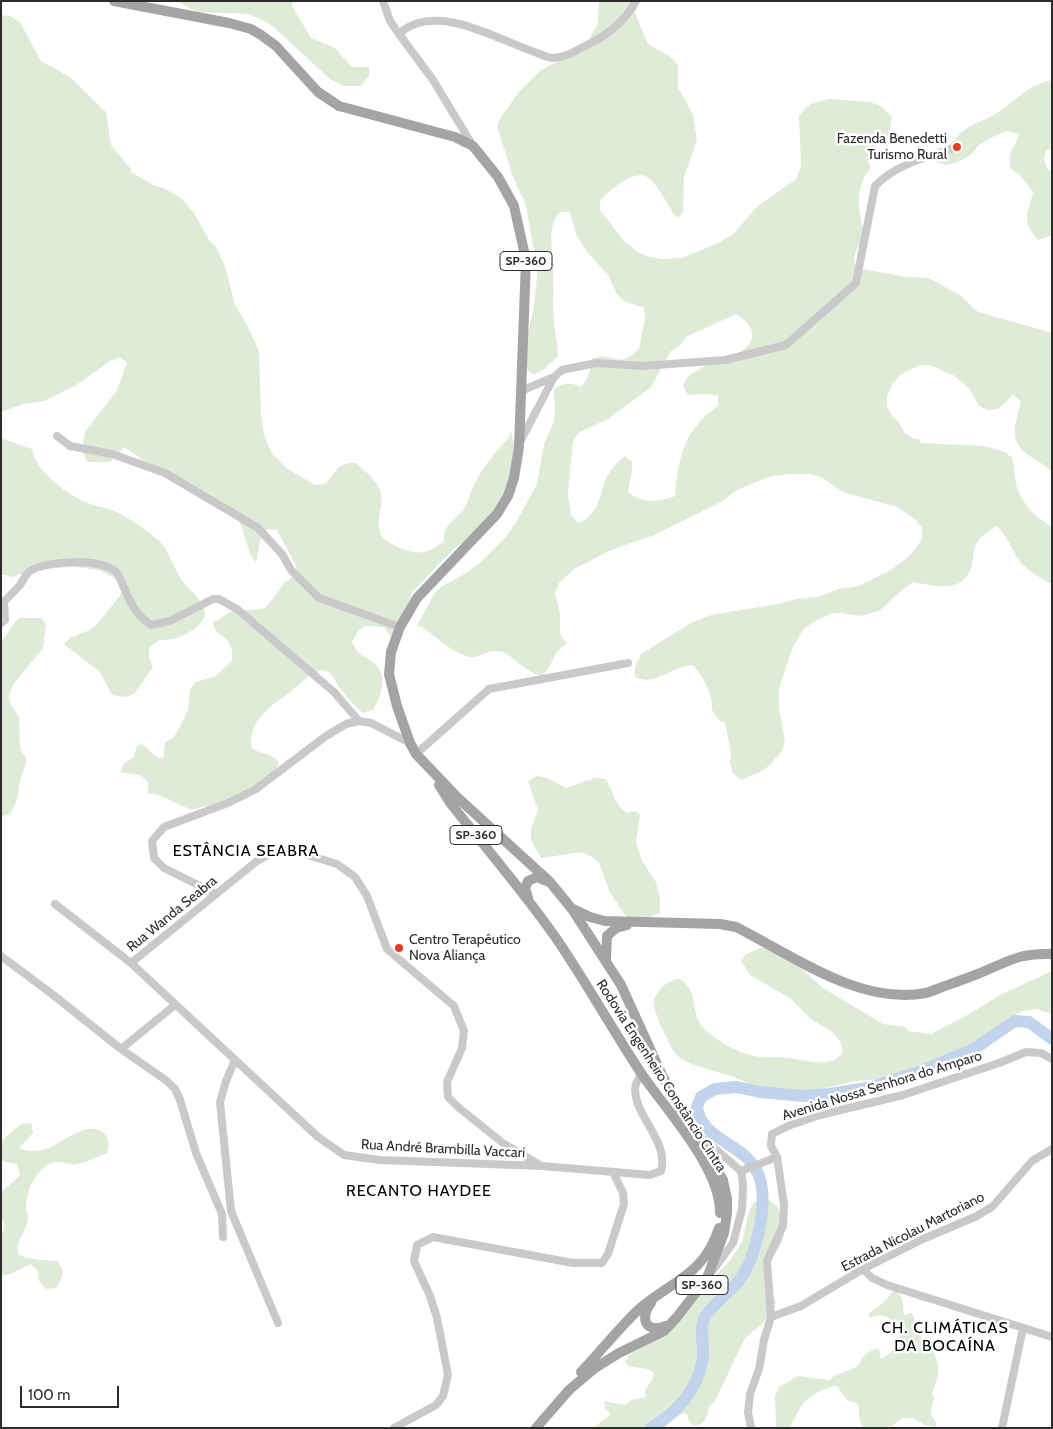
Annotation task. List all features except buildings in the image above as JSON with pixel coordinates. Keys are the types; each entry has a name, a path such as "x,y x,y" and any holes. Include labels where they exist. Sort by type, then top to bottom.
{"main road":[{"name":"Rodovia Engenheiro Constâncio Cintra","path":"114,1 153,7 198,18 229,22 251,29 276,46 318,92 339,106 455,136 473,146 495,172 514,206 526,260 518,446 514,478 508,496 497,514 417,598 400,627 391,652 389,674 397,706 410,743 416,754 458,798 550,882 572,909 606,961 621,985 662,1075 690,1127 723,1180 727,1199 724,1233 706,1278 678,1317 664,1330 619,1353 595,1368 569,1390"},
{"name":"Rodovia Engenheiro Constâncio Cintra","path":"426,766 451,804 556,938 642,1074 684,1131 710,1172 720,1204 719,1229 710,1249 690,1274 656,1296 637,1312 580,1373 569,1390 536,1428"},
{"path":"529,902 525,888 528,881 537,878 550,882"},
{"path":"572,909 605,922 720,924 736,927 830,977 867,990 892,995 927,992 986,971 1016,957 1034,953 1052,954"},
{"path":"606,961 607,936 616,928 635,923"},
{"path":"656,1296 644,1314 644,1319 648,1324 657,1329 678,1317"}],"street":[{"path":"383,1 390,21 433,80 473,146"},
{"path":"399,34 406,27 416,22 440,21 477,29 552,58 574,52 609,33 623,20 636,1"},
{"path":"521,391 554,377 562,370 596,363 644,366 725,360 786,345 856,283 875,186 882,178 903,165 957,147"},
{"path":"518,446 554,377"},
{"path":"58,436 70,446 112,454 165,473 258,528 282,554 291,570 319,598 400,627"},
{"path":"1,623 5,620 4,602 21,584 29,572 54,563 87,563 107,567 117,573 132,607 140,617 151,625 170,621 213,599 219,599 237,609 334,692 358,721"},
{"path":"416,754 489,689 628,663"},
{"path":"216,894 164,868 154,858 152,841 164,827 228,804 256,789 326,736 346,724 358,721 371,723 410,743"},
{"name":"Rua Wanda Seabra","path":"131,964 257,860 274,852 291,850 336,864 355,877 367,896 387,949 454,1006 464,1031 462,1048 447,1082 448,1097 504,1144 542,1166"},
{"name":"Rua André Brambilla Vaccari","path":"54,904 131,964 318,1137 344,1155 380,1160 542,1166 650,1175 661,1171 664,1162 660,1146 636,1100 636,1085 642,1074"},
{"path":"1,957 52,994 121,1049 167,1081 174,1089 180,1100 196,1152 222,1214 223,1237"},
{"path":"121,1049 176,1005"},
{"name":"Avenida Nossa Senhora do Amparo","path":"773,1159 772,1134 788,1126 820,1115 903,1095 1026,1052 1041,1054 1052,1059"},
{"path":"235,1060 226,1080 220,1102 231,1211 278,1323"},
{"path":"690,1127 744,1170"},
{"name":"Estrada Nicolau Martoriano","path":"771,1317 802,1306 863,1269 923,1239 977,1216 993,1206 1032,1161 1051,1152"},
{"path":"744,1170 773,1159 784,1205 783,1226 767,1260 771,1317 764,1340 759,1369 750,1394 748,1412 753,1427"},
{"path":"706,1278 722,1261 733,1243 742,1209 744,1170"},
{"path":"394,1428 436,1405 443,1396 448,1375 437,1318 430,1296 414,1261 417,1245 433,1237 573,1263 602,1263 608,1254 624,1204 623,1193 613,1172"},
{"path":"863,1269 872,1278 887,1285 1052,1337"},
{"path":"1002,1428 1023,1328"}],"green space":[{"path":"177,1 293,1 292,6 311,38 335,48 352,67 369,67 369,76 361,86 344,86 330,79 270,24 249,14 197,12"},
{"path":"599,1 639,1 635,13 648,44 671,57 678,65 678,87 693,115 697,140 684,177 683,212 679,217 675,216 651,180 641,175 628,178 600,201 600,210 624,241 638,252 649,257 662,259 682,258 718,243 733,234 758,206 796,179 801,166 799,115 810,104 829,99 871,102 882,107 892,117 889,137 873,151 868,163 871,167 861,186 859,206 864,241 855,254 856,268 907,277 928,278 960,295 978,312 1052,334 1052,471 1029,455 1017,443 1015,429 1021,401 1013,395 998,409 988,410 979,406 969,388 953,375 928,365 918,366 900,375 893,383 887,396 887,406 904,432 912,438 919,439 921,443 984,446 1005,452 1012,458 1017,486 1024,502 1027,507 1052,527 1052,584 1034,574 1021,563 996,526 978,541 968,574 956,584 940,586 913,582 881,610 861,616 840,613 830,614 812,623 803,630 792,649 779,688 779,708 785,741 782,751 769,766 741,780 733,773 730,763 731,753 725,722 720,721 712,710 707,686 693,665 685,666 657,678 643,679 635,677 635,667 641,654 691,623 711,615 797,599 818,597 839,589 859,586 891,570 908,557 922,539 922,528 916,520 897,507 843,492 821,477 810,474 788,474 768,477 737,490 721,502 652,536 607,552 574,569 559,583 555,593 560,613 560,634 567,644 557,651 542,676 529,671 499,651 492,651 472,657 460,654 422,627 417,626 434,594 441,587 468,572 484,559 506,537 517,520 537,484 544,444 553,424 555,414 554,389 567,384 581,387 589,374 592,359 602,356 622,360 631,356 639,349 645,318 644,308 624,301 617,294 608,275 587,252 576,234 570,212 560,212 553,224 551,235 553,313 558,356 543,370 533,375 526,368 527,337 534,307 537,276 536,256 526,205 513,177 497,126 501,117 519,92 541,70 560,60 582,53 598,23","holes":["736,314 751,329 752,339 750,343 743,351 730,356 719,357 694,372 683,386 688,395 708,394 718,396 718,406 697,424 685,445 678,469 675,496 651,501 633,496 628,492 632,462 625,456 609,474 593,511 578,523 571,515 568,494 573,442 578,433 608,419 651,387 671,351 680,345 686,337"]},
{"path":"1,15 10,16 20,22 41,61 70,77 106,112 111,145 131,169 131,172 153,185 180,197 194,213 209,240 216,247 225,266 235,305 259,351 261,415 264,435 273,455 288,469 315,485 325,484 340,466 356,463 374,480 381,493 379,526 383,537 408,551 426,551 444,541 447,527 463,510 481,472 510,436 510,429 515,446 515,457 504,499 471,537 454,549 412,592 409,612 395,643 384,627 364,626 352,642 359,653 379,668 381,674 381,692 373,710 363,713 345,695 331,673 322,670 312,673 271,706 258,720 253,729 252,749 269,755 279,762 276,771 254,792 246,799 236,803 206,806 191,810 159,795 148,793 148,782 140,775 120,772 124,763 133,758 137,746 142,744 158,758 163,758 165,742 174,737 188,710 190,690 196,682 216,676 232,661 231,646 217,632 213,623 234,610 265,608 285,582 294,576 296,566 277,530 267,529 260,541 256,563 250,554 241,525 235,516 204,491 149,464 124,447 110,462 87,462 83,452 85,432 116,392 127,363 120,357 110,361 75,386 44,401 23,404 1,412"},
{"path":"1052,80 1052,148 1046,150 1044,160 1048,170 1052,171 1052,235 1038,240 1027,222 1033,192 1020,175 1011,169 1010,154 1019,134 1006,131 981,144 971,154 955,163 940,163 931,156 945,150 967,128 1000,111 1034,86"},
{"path":"1,438 32,449 39,466 71,494 87,503 122,515 138,524 157,539 166,549 181,579 202,603 205,613 204,618 196,627 177,638 158,641 149,648 149,658 153,667 135,693 126,697 112,695 100,672 64,644 70,638 90,630 100,621 121,594 121,588 117,580 100,570 74,567 36,569 12,577 1,574"},
{"path":"19,618 42,618 46,624 43,648 13,685 9,695 10,703 19,717 20,748 27,760 20,780 17,800 10,815 1,816 1,641"},
{"path":"537,776 548,778 566,788 595,778 605,779 622,809 627,813 636,811 640,815 636,842 642,861 656,882 660,899 660,913 638,921 628,919 610,893 599,863 582,852 541,858 531,840 531,829 538,810 528,781"},
{"path":"760,948 766,948 794,962 823,988 883,1024 905,1027 908,1031 931,1034 1000,995 1052,971 1052,1014 1036,1009 1023,1011 1007,1019 993,1037 940,1066 903,1073 885,1079 855,1081 822,1089 785,1092 758,1088 734,1077 694,1065 681,1059 673,1051 659,1022 653,1004 661,987 675,979 680,979 690,990 699,1023 713,1036 730,1047 752,1056 784,1057 821,1062 836,1059 843,1052 840,1041 831,1031 811,1019 790,998 750,975 741,961 745,955"},
{"path":"31,1123 33,1133 19,1148 26,1151 38,1151 49,1148 90,1129 102,1132 108,1141 107,1153 82,1163 60,1162 46,1166 35,1177 28,1193 26,1207 28,1217 26,1228 20,1239 18,1254 32,1259 57,1261 63,1270 61,1280 56,1288 46,1289 39,1281 38,1271 31,1264 13,1273 1,1276 1,1236 5,1226 1,1217 1,1191 20,1175 17,1164 1,1161 1,1141 21,1124"},
{"path":"763,1199 769,1200 776,1205 781,1213 784,1224 784,1234 781,1243 765,1274 766,1285 776,1303 774,1309 763,1323 745,1338 715,1401 709,1406 705,1419 701,1424 694,1426 689,1421 687,1414 684,1413 669,1421 665,1428 593,1428 611,1414 605,1408 604,1401 624,1405 632,1400 646,1397 645,1390 654,1373 647,1369 628,1366 625,1362 629,1355 642,1347 729,1262 742,1242 749,1211 754,1203"},
{"path":"895,1291 902,1297 904,1314 912,1313 914,1330 928,1344 936,1358 938,1373 932,1393 934,1399 931,1411 936,1427 925,1425 913,1418 902,1418 890,1428 863,1428 859,1418 859,1406 847,1400 837,1386 834,1386 811,1396 798,1412 790,1428 776,1428 775,1396 779,1387 798,1376 829,1380 834,1376 857,1367 863,1357 875,1349 879,1349 882,1359 895,1348 900,1335 896,1323 884,1316 878,1315 871,1318 868,1315"}],"waterway":[{"path":"651,1428 670,1415 692,1389 701,1368 703,1357 702,1333 704,1319 738,1282 750,1260 759,1231 762,1201 762,1188 759,1176 747,1158 715,1135 701,1120 697,1107 701,1097 715,1089 736,1087 760,1092 804,1096 872,1087 916,1073 974,1049 1015,1021 1029,1022 1052,1039"}],"place":[{"name":"Fazenda Benedetti Turismo Rural","path":"957,147"},
{"name":"Centro Terapêutico Nova Aliança","path":"399,948"}],"district":[{"name":"ESTÂNCIA SEABRA","path":"246,851"},
{"name":"RECANTO HAYDEE","path":"419,1191"},
{"name":"CH. CLIMÁTICAS DA BOCAÍNA","path":"945,1337"}]}
